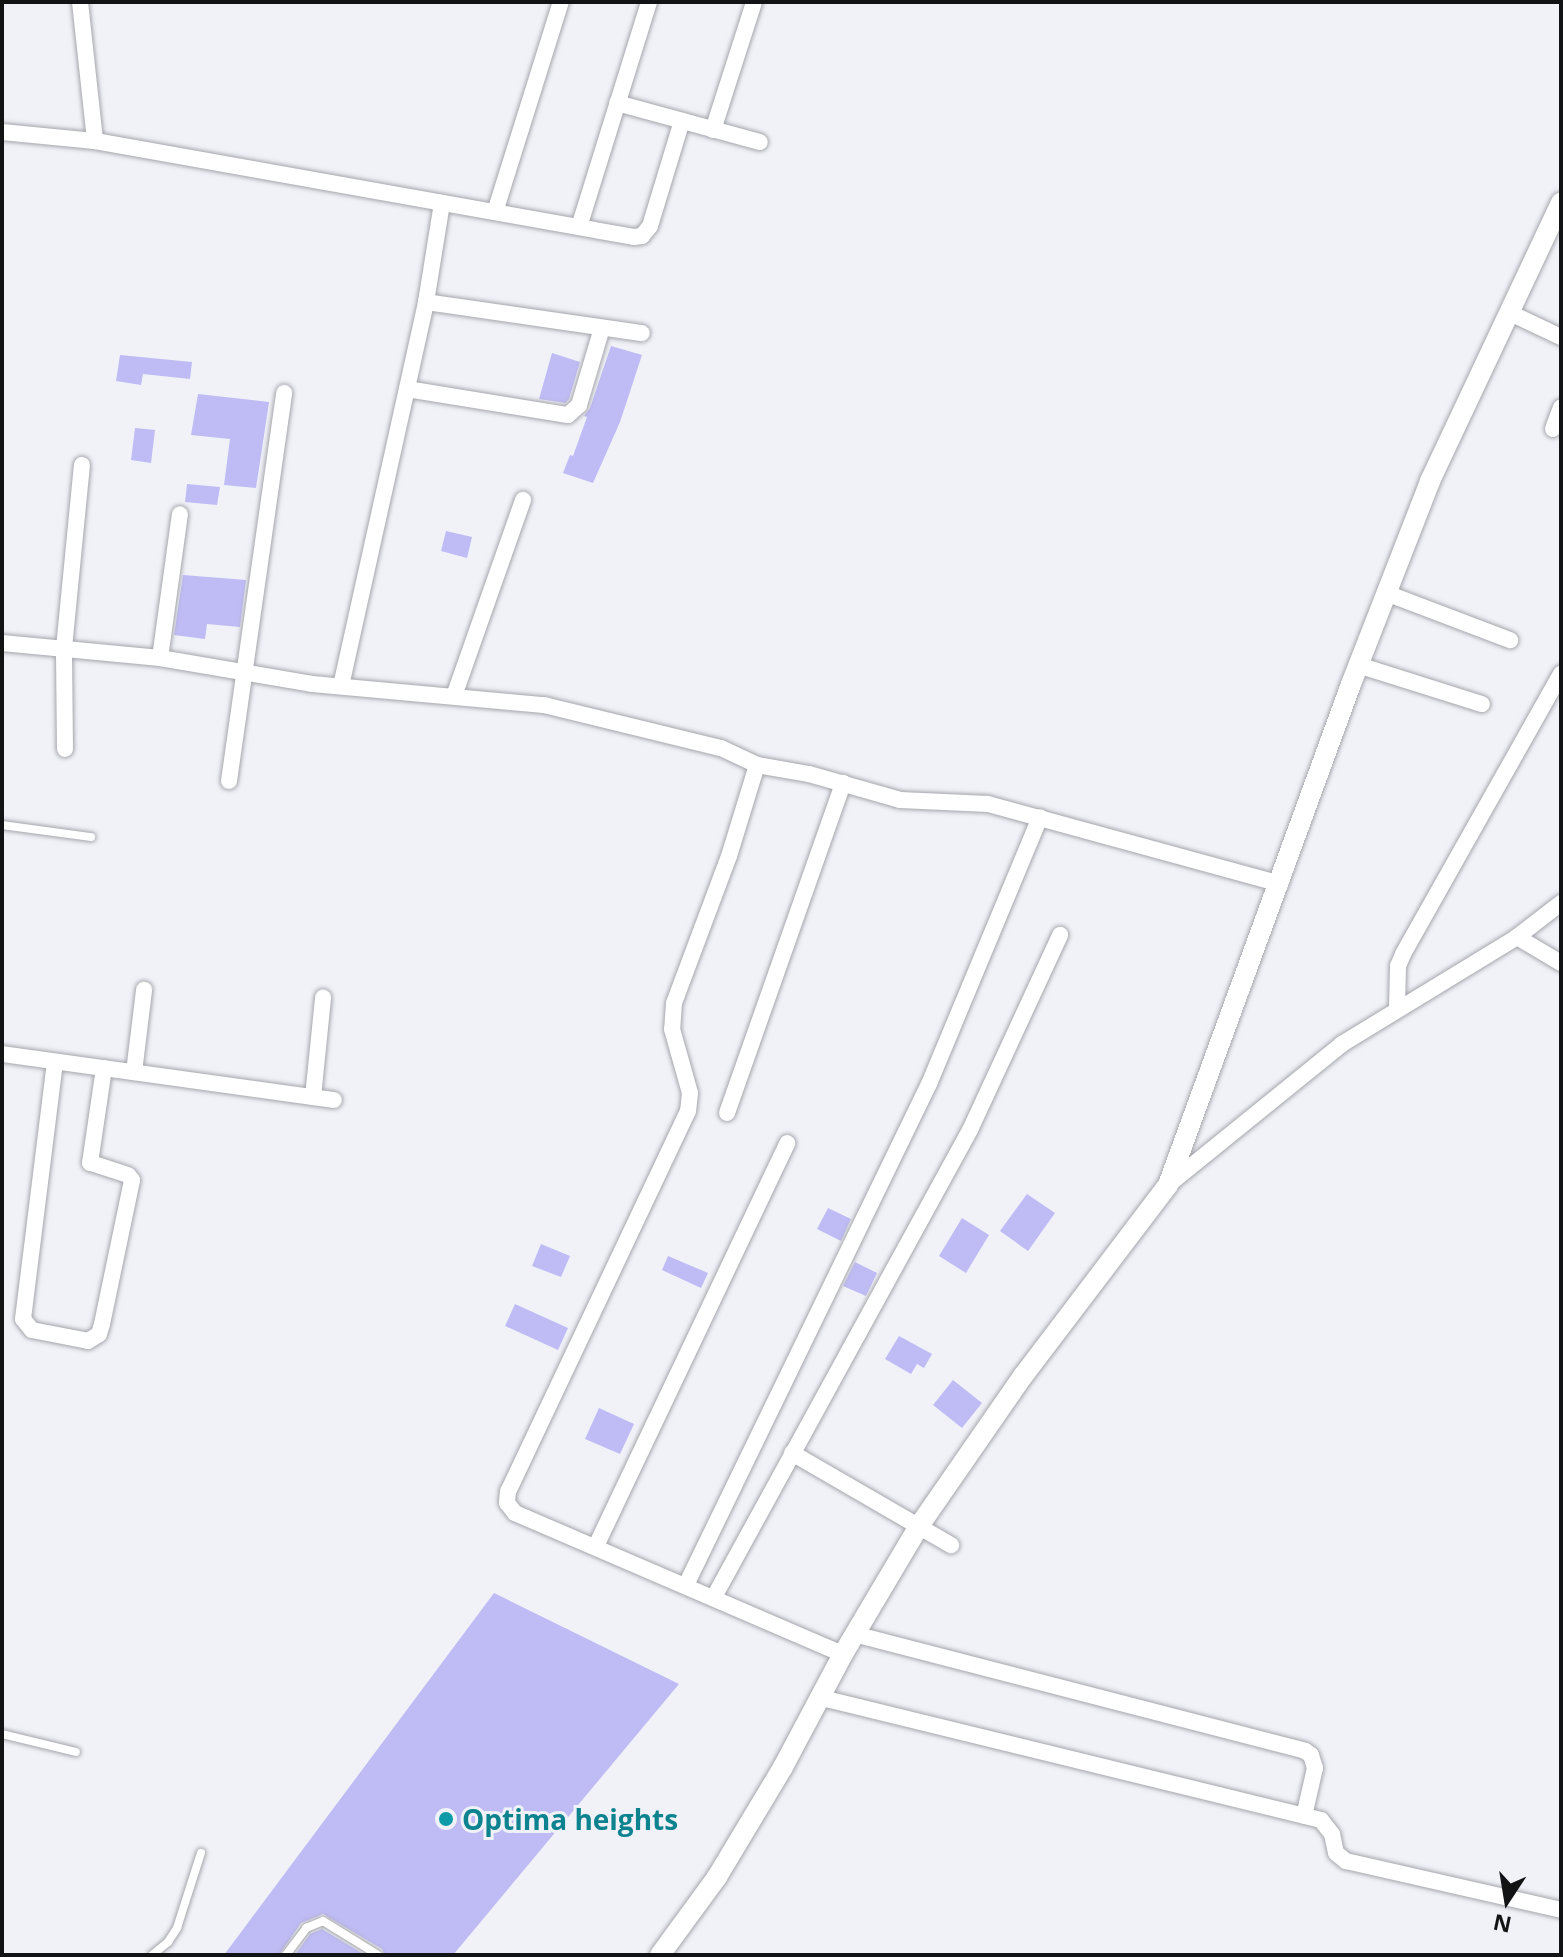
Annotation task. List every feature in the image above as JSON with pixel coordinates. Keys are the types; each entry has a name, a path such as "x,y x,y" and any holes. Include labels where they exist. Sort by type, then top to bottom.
{"street":[{"path":"80,2 95,141"},
{"path":"495,212 561,2"},
{"path":"579,227 649,2"},
{"path":"713,130 754,2"},
{"path":"617,103 760,142"},
{"path":"2,132 95,141 634,237 647,233 682,121"},
{"path":"341,686 426,302 442,203"},
{"path":"1168,1185 1358,665 1430,481 1508,312 1559,212"},
{"path":"426,302 642,333"},
{"path":"1508,312 1561,337"},
{"path":"407,389 568,415 579,405 602,328"},
{"path":"229,781 284,393"},
{"path":"1553,429 1561,407"},
{"path":"65,749 64,648 82,465"},
{"path":"454,696 523,500"},
{"path":"160,658 180,514"},
{"path":"1386,593 1510,640"},
{"path":"2,643 160,658 341,686 544,705 721,748 757,765 843,783 900,800 973,802 1040,817 1280,884"},
{"path":"1358,665 1482,704"},
{"path":"1397,1008 1398,966 1403,954 1561,674"},
{"path":"757,765 729,856 674,1003 672,1029 690,1093 688,1111 507,1497 509,1508 515,1513 843,1654"},
{"path":"727,1113 843,783"},
{"path":"686,1585 929,1084 1040,817"},
{"path":"660,1955 717,1877 783,1767 854,1634 919,1526 1023,1376 1168,1185 1342,1044 1517,937 1561,903"},
{"path":"714,1597 970,1130 1060,935"},
{"path":"1517,937 1561,963"},
{"path":"134,1072 144,990"},
{"path":"313,1097 323,998"},
{"path":"2,1054 334,1100"},
{"path":"55,1062 23,1319 32,1330 88,1341 99,1334 132,1187 128,1175 90,1163 104,1068"},
{"path":"596,1546 787,1143"},
{"path":"792,1453 951,1545"},
{"path":"854,1634 1305,1751 1311,1755 1315,1768 1304,1816"},
{"path":"818,1697 1304,1816 1327,1824 1336,1853 1346,1861 1561,1910"}],"lane":[{"path":"2,825 91,837"},
{"path":"2,1734 76,1752"},
{"path":"152,1955 168,1942 177,1928 201,1853"},
{"path":"286,1955 306,1928 323,1921 378,1955"}],"building":[{"path":"611,346 642,355 620,422 593,483 563,473 570,455 573,456 587,417 584,416 590,408"},
{"path":"552,353 580,362 565,403 539,399"},
{"path":"120,355 192,362 190,379 143,374 141,385 116,381"},
{"path":"198,394 269,402 256,488 224,485 230,439 191,435"},
{"path":"135,428 155,430 151,463 131,460"},
{"path":"187,484 220,487 217,505 185,502"},
{"path":"446,531 472,537 467,558 441,551"},
{"path":"183,575 246,580 240,627 207,624 205,639 174,635"},
{"path":"1027,1194 1055,1213 1028,1251 1000,1231"},
{"path":"828,1208 851,1219 841,1241 817,1229"},
{"path":"962,1218 989,1235 966,1273 939,1256"},
{"path":"541,1244 570,1256 561,1277 532,1266"},
{"path":"668,1256 708,1273 701,1288 662,1270"},
{"path":"855,1262 877,1273 866,1296 843,1286"},
{"path":"515,1304 568,1328 558,1350 505,1326"},
{"path":"899,1336 932,1354 924,1368 917,1364 911,1374 885,1359"},
{"path":"953,1380 982,1403 962,1428 933,1405"},
{"path":"599,1408 634,1424 620,1454 585,1439"},
{"name":"Optima heights","path":"494,1593 679,1684 453,1955 385,1955 382,1949 323,1914 301,1923 279,1955 224,1955"},
{"path":"322,1929 365,1955 295,1955 310,1934"}],"place":[{"name":"Optima heights","path":"446,1819"}]}
